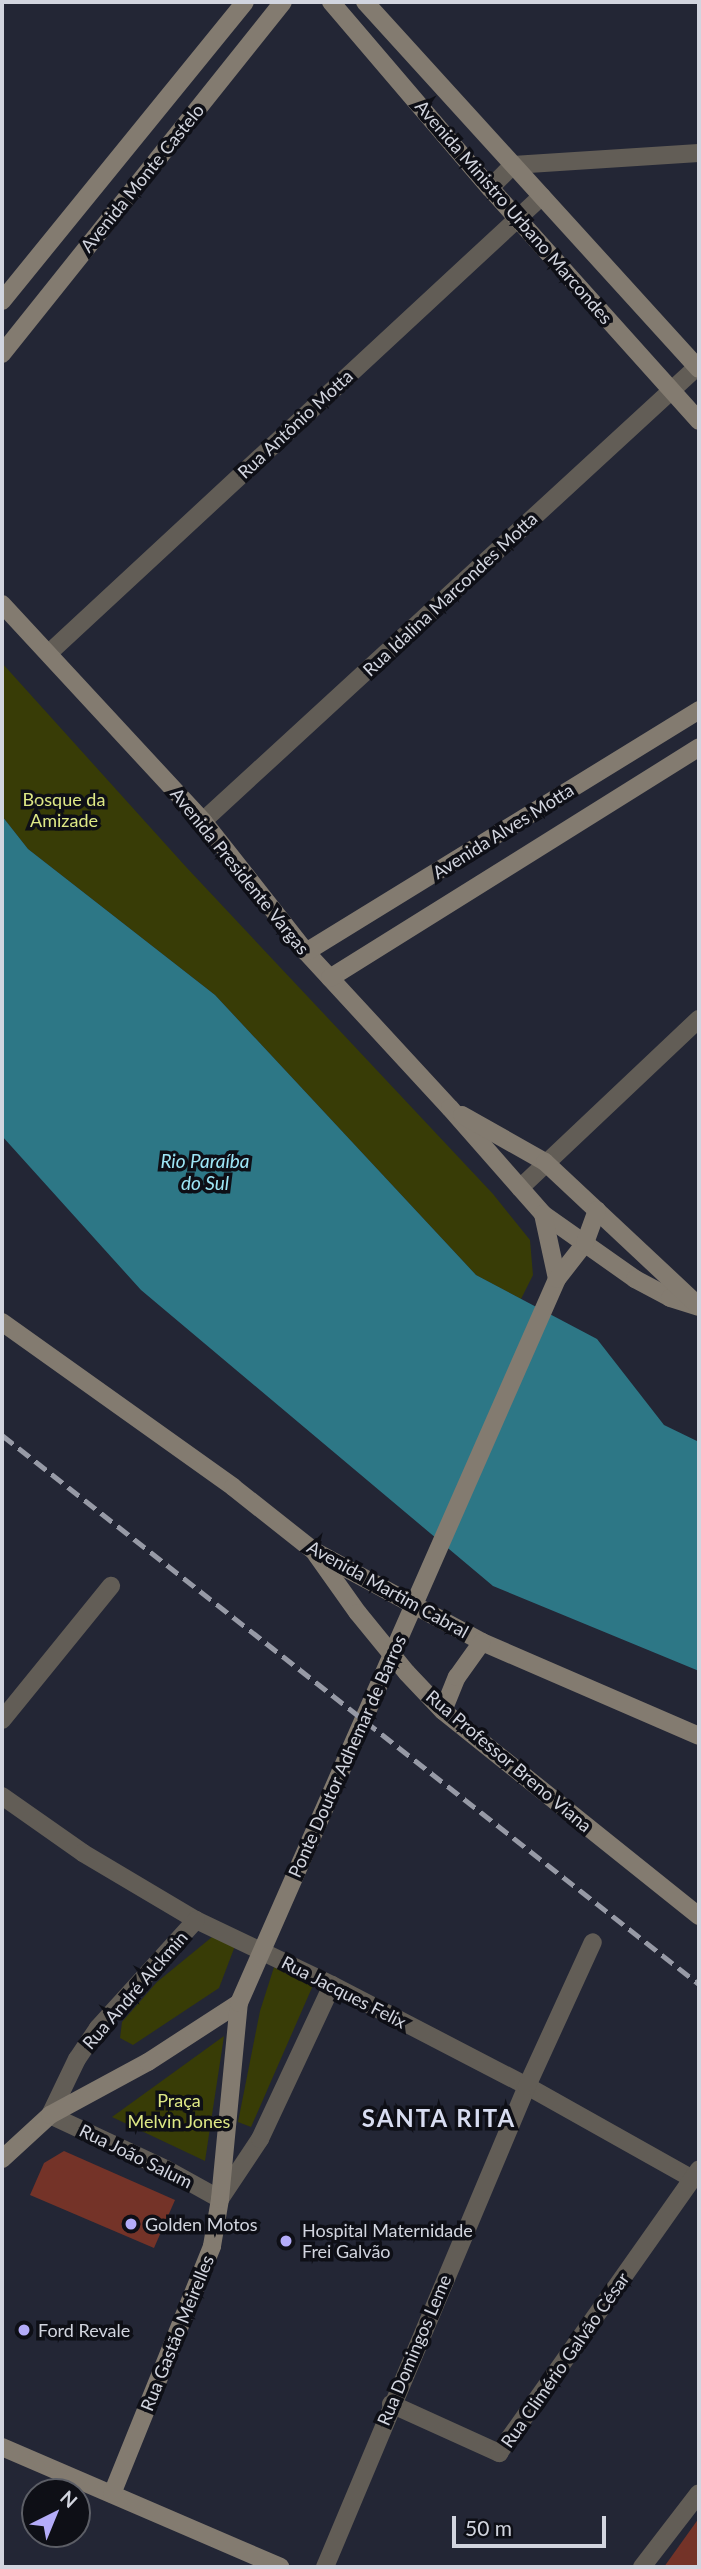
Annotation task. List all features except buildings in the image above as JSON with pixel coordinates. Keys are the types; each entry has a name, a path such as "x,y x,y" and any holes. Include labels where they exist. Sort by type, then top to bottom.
{"street":[{"name":"Avenida Monte Castelo","path":"2,301 245,2"},
{"name":"Avenida Monte Castelo","path":"2,354 283,2"},
{"name":"Avenida Ministro Urbano Marcondes","path":"331,2 490,188 699,421"},
{"name":"Avenida Ministro Urbano Marcondes","path":"365,2 698,368"},
{"path":"490,188 513,164 699,153"},
{"name":"Rua Antônio Motta","path":"49,653 542,196"},
{"name":"Rua Idalina Marcondes Motta","path":"204,821 698,368"},
{"name":"Avenida Presidente Vargas","path":"2,604 204,821 306,952 450,1108 543,1214 635,1279 670,1298 699,1306"},
{"name":"Avenida Alves Motta","path":"306,952 699,710"},
{"name":"Avenida Alves Motta","path":"330,978 699,747"},
{"path":"592,776 608,805"},
{"path":"520,1188 545,1162 697,1026"},
{"name":"Avenida Presidente Vargas","path":"450,1108 545,1162 699,1306"},
{"name":"Ponte Doutor Adhemar de Barros","path":"220,2199 239,2003 557,1279 585,1243 597,1210"},
{"path":"543,1214 557,1279"},
{"name":"Avenida Martim Cabral","path":"2,1322 233,1488 314,1551 482,1642 699,1736"},
{"name":"Rua Professor Breno Viana","path":"314,1551 366,1623 443,1711 699,1916"},
{"path":"2,1720 111,1586"},
{"path":"443,1711 457,1676 482,1642"},
{"name":"Rua Jacques Felix","path":"2,1796 83,1853 196,1920 332,1985 696,2174"},
{"name":"Rua André Alckmin","path":"2,2160 50,2115 77,2059 98,2028 196,1920"},
{"name":"Rua Domingos Leme","path":"325,2567 391,2404 527,2086 593,1942"},
{"name":"Rua Gastão Meirelles","path":"112,2494 212,2246 220,2199 260,2139 332,1985"},
{"path":"50,2115 148,2062 239,2003"},
{"name":"Rua João Salum","path":"50,2115 154,2163 220,2199"},
{"name":"Rua Climério Galvão César","path":"391,2404 499,2453 696,2174"},
{"path":"2,2446 280,2567"},
{"path":"642,2567 699,2493"}],"green space":[{"name":"Bosque da Amizade","path":"2,663 187,868 493,1194 530,1240 533,1275 521,1299 476,1275 215,995 28,849 2,816"},
{"name":"Praça Melvin Jones","path":"212,1937 235,1946 219,1988 133,2045 120,2038 122,2022 157,1982"},
{"name":"Praça Melvin Jones","path":"275,1964 314,1983 251,2127 238,2122 260,2011"},
{"name":"Praça Melvin Jones","path":"224,2036 205,2161 112,2117"}],"water":[{"name":"Rio Paraíba do Sul","path":"2,816 28,849 215,995 476,1275 597,1339 664,1425 699,1442 699,1671 493,1586 141,1290 2,1136"}],"railway":[{"path":"2,1435 699,1984"}],"place":[{"name":"Golden Motos","path":"131,2224"},
{"name":"Hospital Maternidade Frei Galvão","path":"286,2241"},
{"name":"Ford Revale","path":"24,2330"}],"district":[{"name":"SANTA RITA","path":"439,2118"}]}
